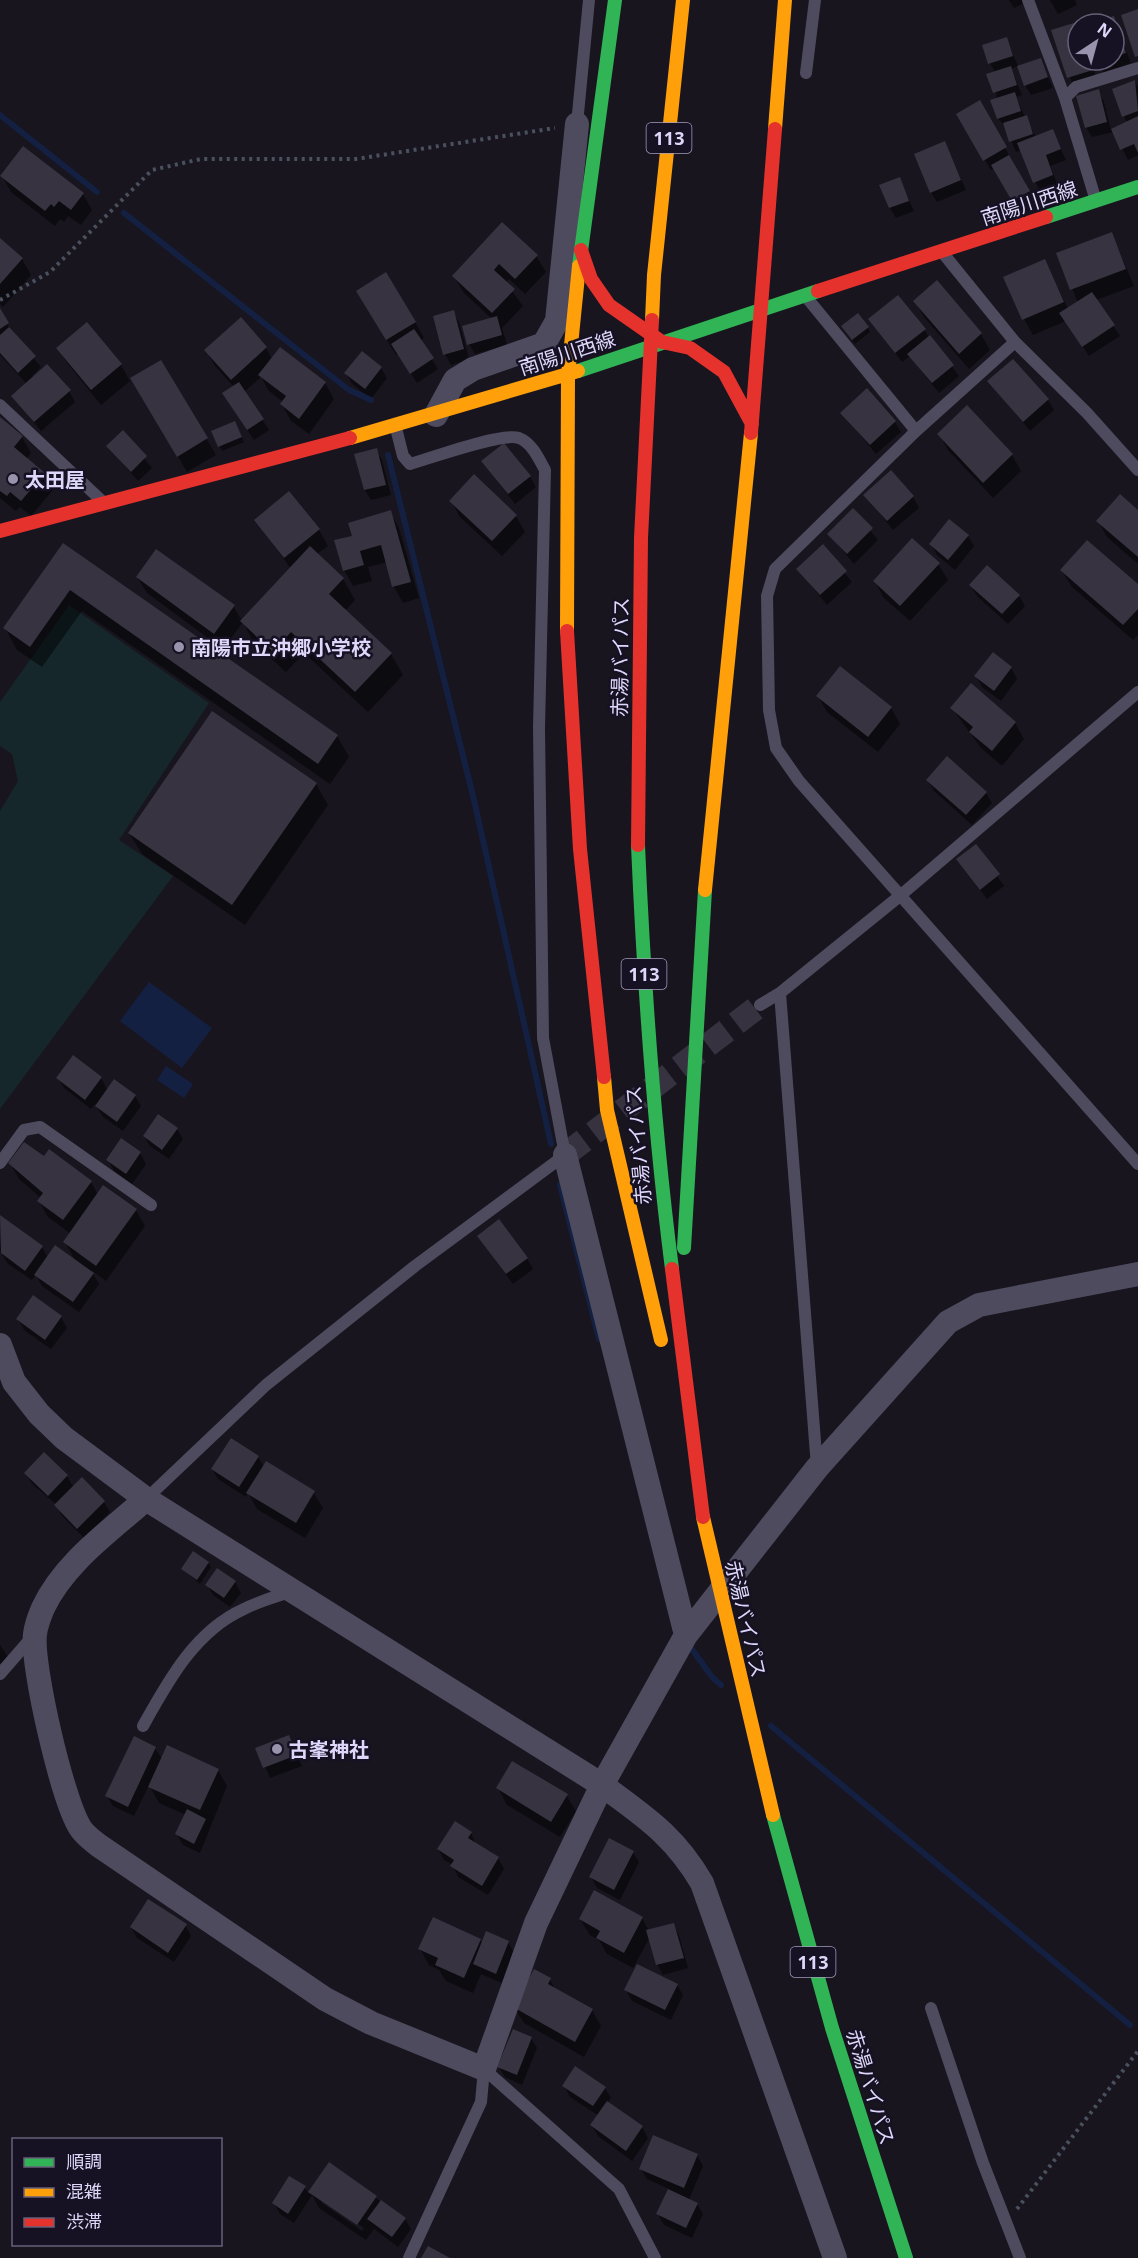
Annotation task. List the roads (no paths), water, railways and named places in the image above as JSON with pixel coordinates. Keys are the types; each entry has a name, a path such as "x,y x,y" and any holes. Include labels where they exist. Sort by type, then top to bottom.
{"main road":[{"path":"615,0 581,248 568,375 567,661 580,849 607,1110 663,1350"},
{"name":"赤湯バイパス","path":"683,0 654,275 641,538 638,830 642,942 655,1124 679,1340 705,1532 781,1848 825,2006 906,2258"},
{"path":"679,1340 699,934 752,424 785,0"},
{"name":"南陽川西線","path":"0,531 436,415 568,375 762,309 807,297 1138,187"},
{"path":"581,248 591,279 609,305 662,342 690,348 724,372 752,424"},
{"path":"674,1395 705,1532"}],"street":[{"path":"436,415 454,380 473,369 544,344 557,321 577,124"},
{"path":"565,1155 686,1635"},
{"path":"146,1498 73,1565 55,1587 43,1609 34,1634 64,1790 82,1830 98,1845 325,1999 370,2023 483,2069 536,1923 602,1785 686,1635 817,1468 948,1322 979,1305 1138,1274"},
{"path":"0,1345 14,1382 39,1414 64,1438 146,1498 602,1785 664,1831 686,1856 702,1883 835,2258"}],"lane":[{"path":"577,124 589,0"},
{"path":"806,73 815,0"},
{"path":"1029,0 1065,99 1096,202"},
{"path":"1065,99 1076,87 1138,68"},
{"path":"941,252 1014,342 1087,413 1138,470"},
{"path":"807,297 916,431"},
{"path":"1014,342 916,431 775,569 767,596 769,710 776,748 799,781 1138,1164"},
{"path":"0,405 105,504"},
{"path":"146,1498 266,1385 415,1266 565,1155 543,1038 538,728 545,470 534,451 519,438 500,437 410,464 403,456 395,426"},
{"path":"760,1005 780,993 901,895 1138,692"},
{"path":"780,993 817,1468"},
{"path":"0,1163 24,1130 40,1127 150,1205"},
{"path":"143,1726 167,1683 189,1653 210,1631 243,1609 293,1591"},
{"path":"0,1674 34,1634"},
{"path":"931,2008 1005,2224 1020,2258"},
{"path":"409,2258 481,2102 483,2069"},
{"path":"483,2069 619,2189 655,2258"}],"water":[{"path":"149,982 212,1028 182,1068 120,1021"},
{"path":"166,1066 193,1084 184,1098 157,1080"}],"waterway":[{"path":"0,115 97,192"},
{"path":"124,213 349,390 371,400"},
{"path":"388,455 474,800 551,1144"},
{"path":"560,1185 599,1339"},
{"path":"691,1648 712,1677 721,1685"},
{"path":"771,1726 1130,2025"}],"tunnel":[{"path":"565,1155 760,1005"}],"place":[{"name":"太田屋","path":"13,479"},
{"name":"南陽市立沖郷小学校","path":"179,647"},
{"name":"古峯神社","path":"277,1749"}]}
